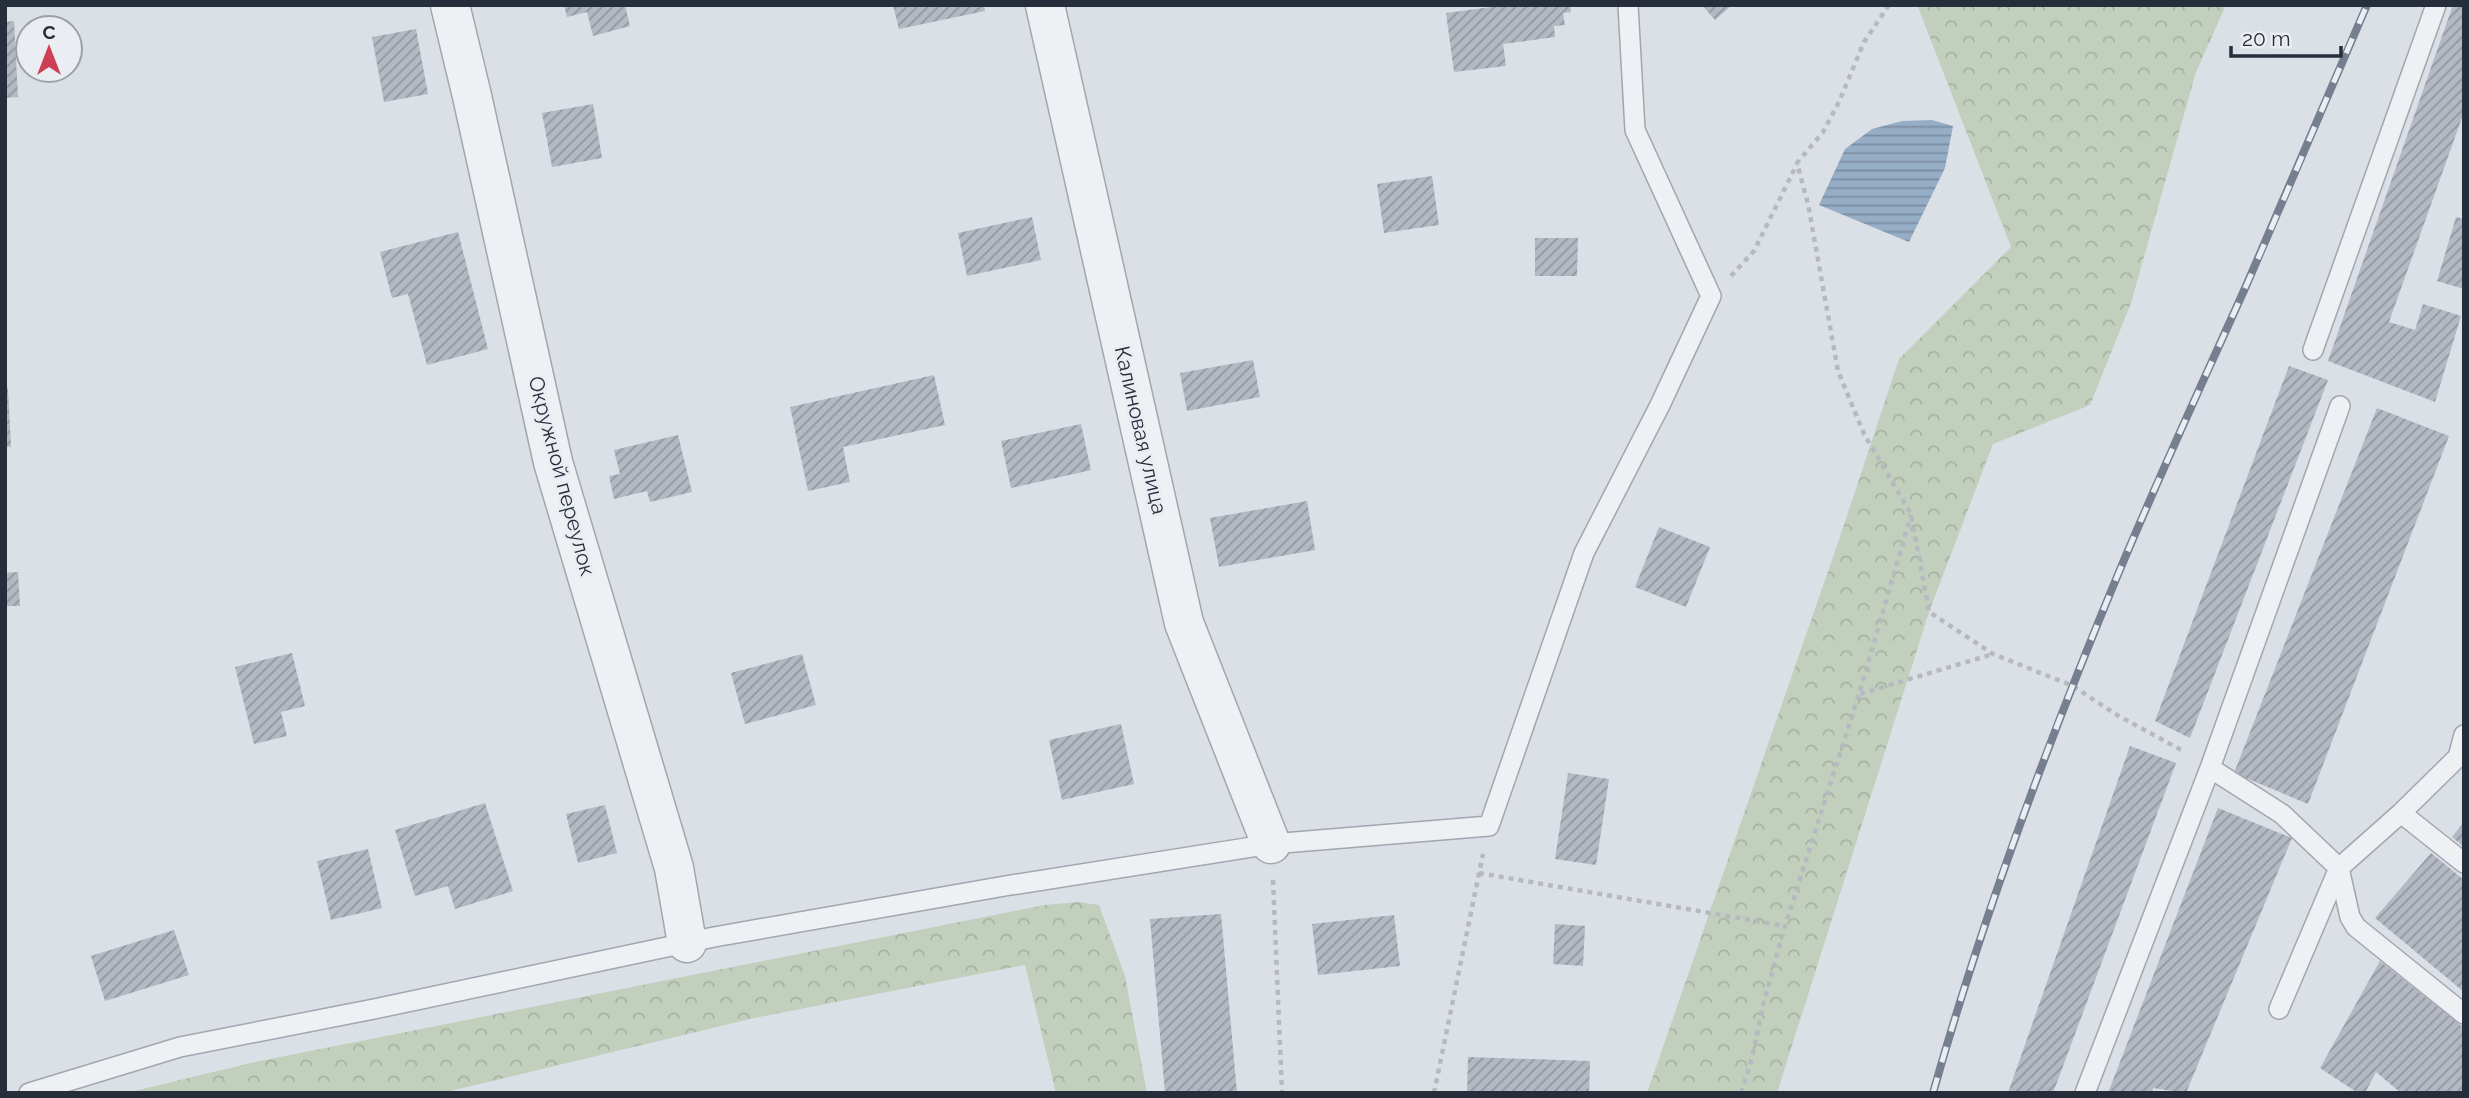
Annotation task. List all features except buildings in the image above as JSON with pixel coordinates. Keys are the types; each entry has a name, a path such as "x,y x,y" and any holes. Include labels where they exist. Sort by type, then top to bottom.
{"street":[{"name":"Окружной переулок","path":"450,5 554,462 674,868 687,943"},
{"name":"Калиновая улица","path":"1045,5 1184,623 1272,844"}],"lane":[{"path":"29,1093 180,1047 687,943 1005,886 1272,844 1489,826 1584,553 1660,405 1711,296 1635,130 1628,5"},
{"path":"2313,350 2436,5"},
{"path":"2085,1093 2210,768 2340,406"},
{"path":"2279,1009 2339,868 2458,757 2464,735"},
{"path":"2210,768 2282,814 2339,868 2350,917 2356,928 2464,1014"},
{"path":"2401,813 2464,863"}],"path":[{"path":"1711,296 1754,251 1797,163 1823,132 1839,102 1864,42 1889,5"},
{"path":"1797,163 1808,204 1838,371 1864,434 1911,514 1929,612 1993,654 2073,686 2210,768"},
{"path":"1741,1093 1785,926 1859,694 1911,514"},
{"path":"1859,694 1993,654"},
{"path":"1434,1093 1489,826"},
{"path":"1272,844 1282,1093"},
{"path":"1479,873 1785,926"}],"green space":[{"path":"2226,5 2196,72 2131,303 2090,405 1993,444 1929,612 1777,1093 1647,1093 1899,359 2011,247 1918,7"},
{"path":"1078,902 1099,905 1125,976 1147,1093 1056,1093 1025,965 754,1018 442,1093 126,1093 255,1062 1045,905"}],"water":[{"path":"1932,120 1953,126 1945,168 1909,242 1819,205 1845,149 1872,129 1902,121"}],"railway":[{"path":"1933,1093 1995,895 2067,700 2134,536 2246,286 2367,5"}]}
